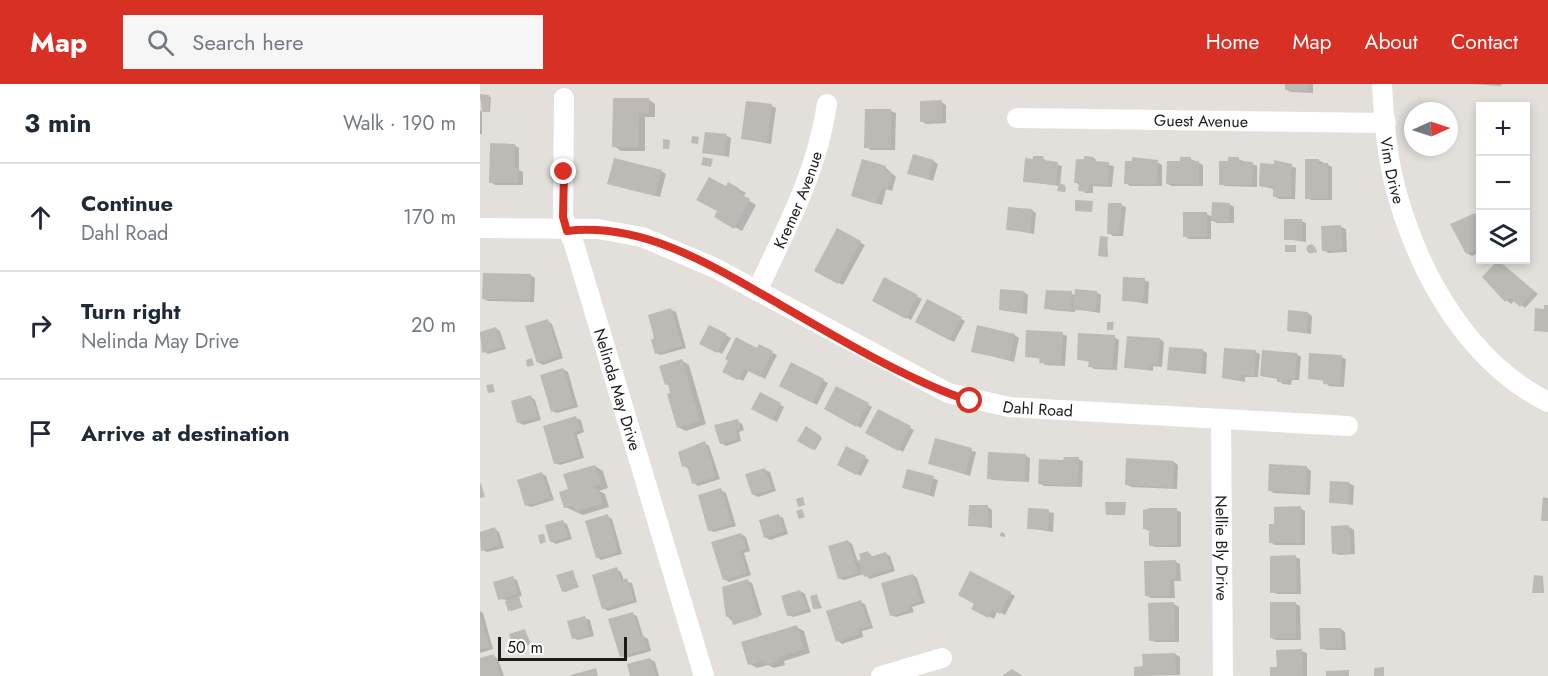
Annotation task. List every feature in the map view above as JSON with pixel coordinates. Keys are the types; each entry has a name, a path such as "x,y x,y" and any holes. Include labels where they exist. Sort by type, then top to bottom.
{"street":[{"name":"Vim Drive","path":"1382,84 1397,195 1431,283 1456,320 1481,350 1507,374 1548,402"},
{"name":"Nelinda May Drive","path":"564,98 562,205 567,231 585,277 704,676"},
{"name":"Kremer Avenue","path":"757,291 806,186 820,142 826,104"},
{"name":"Guest Avenue","path":"1017,118 1386,123"},
{"name":"Dahl Road","path":"480,228 567,231 598,229 642,237 698,260 911,375 970,401 1009,407 1348,426"},
{"name":"Nellie Bly Drive","path":"1221,420 1223,676"},
{"path":"881,676 942,658"}],"building":[{"path":"1285,84 1309,84 1308,91 1285,90"},
{"path":"480,94 489,95 489,112 482,112"},
{"path":"613,98 649,98 649,114 639,113 638,147 612,147"},
{"path":"942,100 942,122 920,122 920,101"},
{"path":"746,101 772,104 767,143 741,139"},
{"path":"865,109 891,109 891,148 864,148"},
{"path":"705,132 727,134 724,156 702,153"},
{"path":"692,136 699,137 698,144 691,143"},
{"path":"663,139 670,140 669,149 663,149"},
{"path":"490,143 515,144 514,168 518,168 518,183 489,183"},
{"path":"913,154 934,160 928,179 907,174"},
{"path":"1033,156 1043,156 1043,160 1058,162 1056,185 1023,182 1025,158 1033,159"},
{"path":"1084,156 1094,157 1094,161 1109,162 1108,185 1089,184 1088,192 1078,191 1079,183 1074,183 1076,159 1084,160"},
{"path":"703,157 713,159 711,167 701,165"},
{"path":"1132,157 1158,160 1157,185 1124,184 1125,161 1132,161"},
{"path":"1180,157 1191,157 1191,161 1199,161 1199,185 1166,184 1167,161 1180,161"},
{"path":"1228,157 1239,157 1239,161 1253,162 1252,185 1219,185 1219,161 1228,161"},
{"path":"614,158 662,170 655,196 607,184"},
{"path":"862,159 886,166 885,171 892,173 887,190 882,188 877,204 851,196"},
{"path":"1305,159 1319,159 1319,163 1328,163 1328,199 1305,199"},
{"path":"1274,160 1292,164 1291,197 1273,197 1273,187 1259,186 1260,163 1274,164"},
{"path":"709,177 726,186 728,182 739,188 737,192 750,199 734,229 714,217 717,211 696,200"},
{"path":"1059,183 1065,185 1063,192 1057,191"},
{"path":"1075,200 1093,201 1092,212 1075,211"},
{"path":"1212,202 1230,203 1229,222 1211,221"},
{"path":"1108,203 1122,203 1119,234 1107,234"},
{"path":"1008,207 1032,209 1030,232 1006,230"},
{"path":"1183,212 1207,212 1207,237 1183,237"},
{"path":"1475,213 1476,250 1466,254 1450,224"},
{"path":"1284,219 1302,219 1302,240 1284,240"},
{"path":"1341,225 1343,250 1322,251 1321,226"},
{"path":"837,228 861,241 838,284 814,271"},
{"path":"1100,236 1108,237 1106,257 1098,256"},
{"path":"1311,244 1316,249 1311,254 1306,249"},
{"path":"1285,245 1296,245 1296,252 1285,252"},
{"path":"1494,264 1503,264 1534,291 1520,307 1510,298 1505,302 1482,277"},
{"path":"483,273 531,274 530,300 482,299"},
{"path":"884,277 918,295 906,319 872,301"},
{"path":"1123,277 1145,278 1143,302 1122,301"},
{"path":"1000,289 1024,291 1023,312 999,310"},
{"path":"1075,289 1097,291 1096,311 1073,310"},
{"path":"1046,290 1072,291 1071,310 1044,309"},
{"path":"927,299 962,317 949,340 915,322"},
{"path":"1544,305 1548,305 1548,332 1534,331 1535,308 1544,309"},
{"path":"671,308 682,346 655,354 651,340 654,338 648,315"},
{"path":"1288,310 1308,312 1307,333 1287,331"},
{"path":"548,319 560,356 537,363 525,326"},
{"path":"1107,322 1114,322 1113,330 1107,330"},
{"path":"709,325 727,334 717,353 699,344"},
{"path":"977,325 1015,334 1009,360 971,352"},
{"path":"496,327 502,347 482,353 480,332"},
{"path":"1026,330 1063,332 1061,365 1039,363 1040,358 1025,357"},
{"path":"1078,333 1115,335 1112,368 1088,367 1089,361 1077,360"},
{"path":"1127,336 1160,338 1158,365 1149,364 1148,370 1124,368"},
{"path":"736,337 757,348 759,344 773,351 760,377 744,369 738,380 722,372 728,361 725,359"},
{"path":"1169,347 1203,349 1201,372 1167,370"},
{"path":"1224,348 1256,350 1254,376 1241,375 1241,380 1222,378"},
{"path":"1262,350 1297,353 1295,379 1288,378 1287,383 1277,382 1277,378 1260,376"},
{"path":"1309,353 1342,355 1340,385 1323,384 1323,380 1308,379"},
{"path":"532,358 534,365 527,367 526,360"},
{"path":"682,359 700,421 677,428 667,394 670,393 668,384 665,385 659,366"},
{"path":"791,362 824,379 812,403 779,386"},
{"path":"563,368 574,405 551,412 540,375"},
{"path":"493,384 495,392 488,393 486,385"},
{"path":"836,386 869,403 856,427 824,409"},
{"path":"760,392 781,403 772,420 751,409"},
{"path":"531,395 538,417 517,423 511,401"},
{"path":"878,409 911,426 898,451 865,433"},
{"path":"576,416 580,430 573,432 580,456 554,464 543,426"},
{"path":"738,419 740,428 735,430 738,439 720,444 714,425"},
{"path":"806,426 821,436 813,450 797,441"},
{"path":"935,438 972,448 965,474 928,464"},
{"path":"705,441 716,477 692,484 687,465 682,467 678,452"},
{"path":"846,446 866,456 856,475 837,465"},
{"path":"988,452 1026,454 1025,481 987,479"},
{"path":"1064,457 1079,457 1077,486 1038,484 1039,459 1063,460"},
{"path":"1126,458 1174,461 1173,488 1125,485"},
{"path":"1269,464 1307,466 1306,493 1268,491"},
{"path":"595,465 601,484 593,487 595,490 598,489 603,503 575,512 573,505 564,508 559,492 568,489 563,474"},
{"path":"765,468 772,489 752,495 745,474"},
{"path":"907,469 934,476 929,495 902,488"},
{"path":"542,472 550,498 525,506 517,480"},
{"path":"1330,481 1349,482 1349,504 1329,503"},
{"path":"480,484 485,497 480,498"},
{"path":"721,488 732,524 708,531 698,495"},
{"path":"803,497 805,505 798,507 796,499"},
{"path":"1543,497 1548,498 1548,521 1541,521"},
{"path":"1105,502 1126,502 1125,515 1106,515"},
{"path":"969,505 988,505 988,527 968,526"},
{"path":"1301,506 1301,543 1269,543 1269,524 1274,524 1274,507"},
{"path":"1028,508 1049,509 1048,530 1027,529"},
{"path":"1177,508 1177,545 1149,546 1149,529 1143,529 1143,510"},
{"path":"802,509 805,517 799,519 796,511"},
{"path":"608,514 618,552 596,558 585,521"},
{"path":"779,514 784,532 764,538 759,520"},
{"path":"563,520 568,537 550,542 545,525"},
{"path":"1349,525 1351,553 1332,554 1331,526"},
{"path":"495,527 500,545 481,551 480,532"},
{"path":"741,533 746,549 740,551 747,573 723,580 711,542"},
{"path":"544,534 546,542 540,544 538,535"},
{"path":"848,540 858,573 838,579 828,546"},
{"path":"868,551 870,557 886,552 891,569 864,577 858,560 861,559 859,554"},
{"path":"1296,555 1297,592 1270,593 1270,556"},
{"path":"1176,560 1176,579 1170,580 1170,596 1145,596 1144,561"},
{"path":"617,567 621,580 627,578 634,600 602,609 592,575"},
{"path":"573,570 578,587 562,592 556,575"},
{"path":"970,571 1011,592 1000,614 992,610 988,618 971,609 974,604 958,595"},
{"path":"913,574 921,601 909,605 910,610 890,616 881,583"},
{"path":"1534,575 1543,576 1542,593 1532,593"},
{"path":"513,576 518,594 498,600 493,582"},
{"path":"748,579 759,617 733,625 731,616 726,617 722,587"},
{"path":"800,590 807,609 787,616 781,596"},
{"path":"817,594 820,607 813,609 810,596"},
{"path":"519,596 522,607 508,611 505,601"},
{"path":"861,600 869,626 858,629 860,634 836,642 826,611"},
{"path":"1174,602 1175,640 1149,641 1148,603"},
{"path":"1270,602 1296,602 1296,638 1270,638"},
{"path":"633,612 640,636 643,635 647,649 620,657 608,619"},
{"path":"480,616 490,647 480,649"},
{"path":"585,616 590,634 572,639 567,621"},
{"path":"797,625 804,649 778,657 779,661 765,665 764,660 748,665 741,642"},
{"path":"1319,628 1341,628 1342,648 1320,649"},
{"path":"525,629 530,643 513,648 509,634"},
{"path":"1302,649 1303,676 1270,676 1270,667 1277,667 1276,650"},
{"path":"1175,653 1176,674 1134,676 1134,667 1143,666 1142,654"},
{"path":"494,654 500,676 480,676 480,658"},
{"path":"650,658 656,676 630,676 627,664"},
{"path":"1384,667 1384,676 1374,676 1374,668"},
{"path":"596,668 598,676 571,676 571,675"},
{"path":"1012,669 1023,676 1002,676"},
{"path":"1349,670 1349,676 1326,676 1326,671"}],"route":[{"path":"564,172 562,205 567,231 598,229 622,233 642,237 680,251 911,375 970,401"}]}
